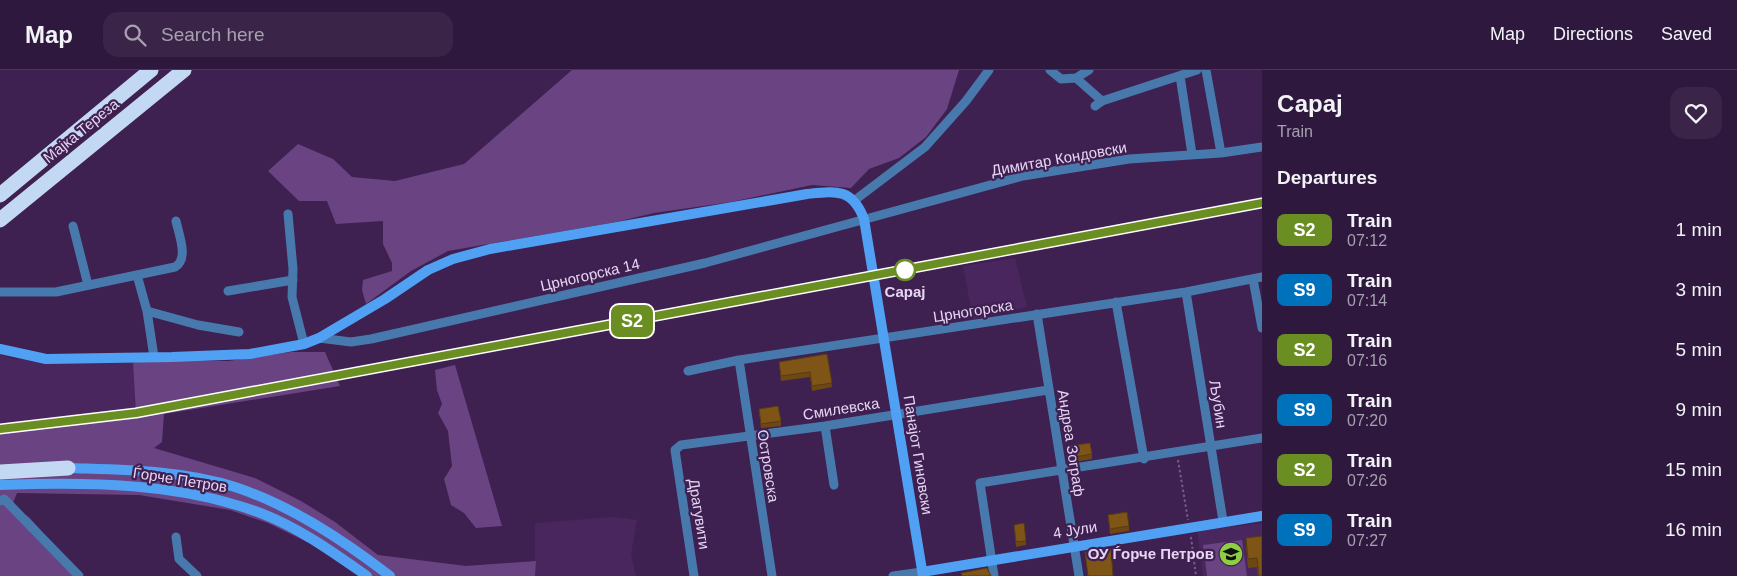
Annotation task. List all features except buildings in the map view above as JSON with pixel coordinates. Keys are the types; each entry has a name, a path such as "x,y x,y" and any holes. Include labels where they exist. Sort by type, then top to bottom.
{"highway":[{"name":"Мајка Тереза","path":"0,194 150,70"},
{"name":"Мајка Тереза","path":"0,220 184,70"},
{"path":"0,464 68,468"},
{"path":"0,472 68,468"}],"main road":[{"path":"0,349 46,359 154,358 250,354 304,344 319,338 385,299 428,270 453,258 490,249 806,194 829,192 845,194 855,200"},
{"name":"Панајот Гиновски","path":"855,200 864,219 922,574"},
{"name":"Ѓорче Петров","path":"68,468 174,475 234,487 275,503 301,516 347,545 390,576"},
{"name":"Ѓорче Петров","path":"0,485 113,486 170,491 211,498 263,514 282,523 322,545 367,576"},
{"name":"4 Јули","path":"922,574 992,559 1074,545 1262,516"}],"street":[{"path":"855,200 925,147 966,101 989,70"},
{"path":"1050,70 1061,79 1076,78 1089,70"},
{"path":"1076,78 1098,103 1197,70"},
{"path":"1206,70 1221,153"},
{"path":"1180,76 1192,154"},
{"name":"Димитар Кондовски","path":"864,219 1023,176 1128,159 1221,153 1262,147"},
{"path":"288,214 293,280 292,297 304,344"},
{"name":"Црногорска 14","path":"319,338 351,342 397,334 705,263 864,219"},
{"path":"0,292 56,292 175,268 180,264 182,255 176,221"},
{"path":"72,226 88,286"},
{"path":"137,275 147,310 154,358"},
{"path":"1257,278 1262,328"},
{"name":"Црногорска","path":"688,371 739,360 1186,292 1257,278"},
{"path":"228,291 293,280"},
{"name":"Љубин","path":"1186,292 1223,521"},
{"path":"1116,302 1144,459"},
{"path":"147,310 198,326 239,332"},
{"name":"Андреа Зограф","path":"1037,314 1060,470 1079,576"},
{"name":"Островска","path":"739,360 772,576"},
{"name":"Смилевска","path":"676,455 675,450 680,445 825,426 1048,390"},
{"path":"825,426 834,485"},
{"path":"994,576 980,483 1144,459 1262,438"},
{"name":"Драгувити","path":"676,455 694,576"},
{"path":"0,501 4,499 80,576"},
{"path":"176,538 179,559 197,576"},
{"name":"4 Јули","path":"892,576 922,574"}],"path":[{"path":"1176,453 1196,576"}],"shaded area":[{"path":"572,70 959,70 947,109 926,137 899,158 869,169 851,188 812,185 731,202 654,213 616,222 448,251 411,271 366,304 362,290 363,280 392,271 392,263 383,244 383,221 336,224 327,201 299,201 268,171 298,144 333,159 352,177 395,181 464,164"},
{"path":"1015,258 1027,307 973,319 963,266"},
{"path":"291,352 325,352 340,386 164,414 162,442 154,448 255,478 301,501 335,522 378,555 466,566 536,561 535,576 359,576 309,543 268,523 230,510 139,495 17,493 13,503 0,497 0,427 136,413 133,363 143,360 228,361"},
{"path":"0,354 13,359 133,363 136,413 0,429"},
{"path":"455,365 502,526 476,528 464,513 451,505 444,479 452,466 448,431 438,413 442,404 437,390 435,370"},
{"path":"0,499 29,517 82,576 0,576"},
{"path":"614,517 637,520 631,555 636,576 535,576 535,523"},
{"name":"ОУ Ѓорче Петров","path":"1262,523 1262,576 1203,576 1197,531"},
{"path":"1242,540 1247,576 1207,576 1203,545"}],"railway":[{"path":"0,429 136,413 1262,203"}],"train":[{"name":"S2","path":"0,429 136,413 1262,203"}],"place":[{"name":"Сарај","path":"905,270"},
{"name":"ОУ Ѓорче Петров","path":"1231,554"}]}
